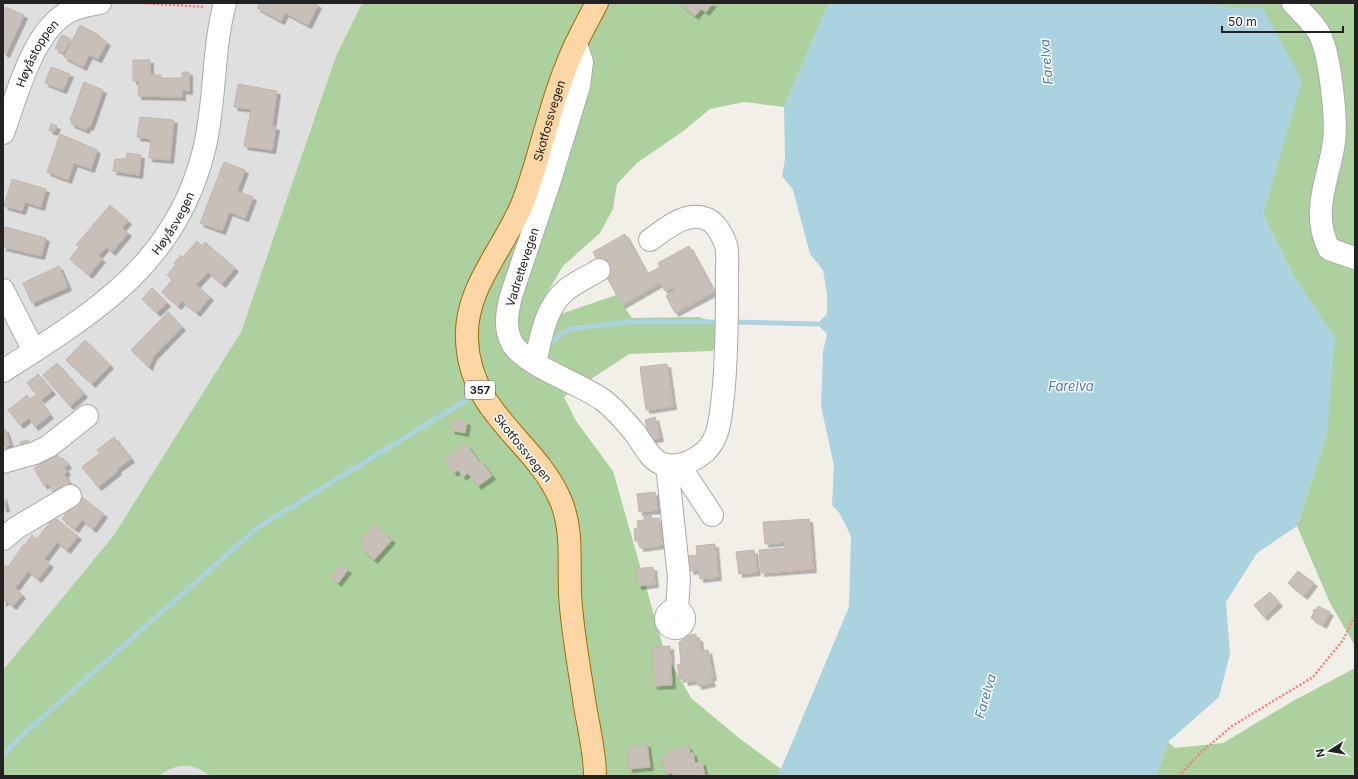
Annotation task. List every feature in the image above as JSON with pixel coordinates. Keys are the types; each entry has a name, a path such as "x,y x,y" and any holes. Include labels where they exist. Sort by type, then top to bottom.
{"main road":[{"name":"Skotfossvegen","path":"595,776 571,605 569,543 565,512 561,500 544,472 510,433 481,393 469,358 467,339 469,316 474,296 522,206 565,68 597,3"}],"street":[{"name":"Høyåstoppen","path":"3,133 26,71 45,33 54,22 66,12 100,3"},
{"path":"1293,3 1318,31 1324,45 1329,66 1334,141 1322,190 1320,216 1322,236 1330,249 1355,258"},
{"name":"Høyåsvegen","path":"3,371 90,315 109,299 158,249 171,229 193,184 204,149 224,6"},
{"name":"Vadrettevegen","path":"576,44 582,62 579,86 507,311 508,333 518,352 535,363 592,392 605,401 619,414 658,462 673,465 712,515"},
{"path":"650,240 673,224 686,218 698,217 707,219 718,228 726,246 728,343 720,418 711,446 704,454 692,461 673,465 674,534 680,578 677,610"},
{"path":"535,363 545,322 553,307 565,291 598,270"},
{"path":"3,290 34,351"},
{"path":"3,462 35,453 49,446 86,416"},
{"path":"3,539 22,525 70,496"}],"path":[{"path":"141,3 224,6"},
{"path":"1179,776 1198,755 1232,726 1313,677 1343,640 1355,616"}],"shaded area":[{"path":"3,3 362,3 336,56 241,332 114,535 3,670"},
{"path":"192,765 210,776 159,776 170,768"}],"green space":[{"path":"362,3 829,3 784,107 744,102 710,109 682,132 637,163 617,184 613,209 600,233 563,266 537,310 552,317 616,295 632,318 699,317 722,325 713,351 629,354 564,397 576,421 613,471 664,650 691,698 739,738 781,769 778,776 210,776 197,768 184,766 172,769 159,776 3,776 3,670 114,535 241,332 336,56"},
{"path":"1209,3 1355,3 1355,646 1330,603 1297,526 1327,433 1292,273 1263,215 1280,152 1263,8 1228,8"},
{"path":"1355,668 1355,776 1156,776 1168,742 1175,748 1223,743 1293,701"}],"water":[{"name":"Farelva","path":"829,3 1209,3 1228,8 1263,8 1302,81 1263,215 1292,273 1335,338 1327,433 1297,526 1257,553 1226,602 1230,654 1219,697 1168,742 1156,776 778,776 849,607 851,536 840,514 832,505 834,466 821,406 823,352 827,334 817,324 827,314 827,294 823,270 810,254 793,190 782,176 785,159 784,107"}],"building":[{"path":"260,3 314,3 318,5 308,25 285,13 281,21 257,8"},
{"path":"679,3 713,3 706,12 701,9 695,16"},
{"path":"6,7 24,15 6,54 3,52 3,13"},
{"path":"80,25 99,35 98,37 107,42 98,59 89,55 83,67 64,57"},
{"path":"62,35 71,39 63,53 55,48"},
{"path":"133,60 150,60 150,75 161,75 161,78 182,78 182,72 189,72 189,91 182,90 182,97 138,96 139,81 133,81"},
{"path":"51,67 70,74 63,90 45,83"},
{"path":"84,82 103,90 90,127 87,126 86,130 71,124 72,121 70,120"},
{"path":"238,84 277,91 272,126 276,127 272,150 244,146 251,109 234,107"},
{"path":"140,117 174,120 170,160 149,158 151,139 137,137"},
{"path":"51,124 57,126 54,132 49,130"},
{"path":"60,134 97,150 91,169 74,163 68,180 47,172"},
{"path":"127,153 141,155 139,175 113,171 115,159 126,159"},
{"path":"224,162 245,170 237,191 253,197 245,218 229,212 222,231 200,223"},
{"path":"12,179 46,189 41,207 25,202 22,211 4,206"},
{"path":"110,205 128,221 122,228 128,233 112,252 106,247 98,256 102,259 89,275 70,259 79,247 76,245"},
{"path":"5,227 46,238 41,256 3,247"},
{"path":"625,234 647,274 660,267 658,263 689,246 714,292 675,313 666,296 675,291 673,287 665,291 660,283 622,305 593,252"},
{"path":"197,241 202,246 205,242 235,268 222,284 208,272 196,285 210,297 197,313 182,301 178,306 162,292 172,280 167,275 176,265 174,263 181,255 183,257"},
{"path":"59,266 68,287 32,303 23,283"},
{"path":"152,288 167,303 157,313 142,299"},
{"path":"168,312 182,327 153,357 149,367 131,350"},
{"path":"85,340 110,365 92,384 66,360"},
{"path":"57,363 84,394 70,406 43,375"},
{"path":"667,364 673,406 646,410 640,367"},
{"path":"38,374 52,391 41,400 27,383"},
{"path":"27,395 30,399 35,395 50,415 35,427 29,418 20,425 8,410"},
{"path":"655,417 660,438 649,440 645,420"},
{"path":"453,419 467,422 465,433 451,430"},
{"path":"3,429 5,429 10,445 3,447"},
{"path":"114,437 131,459 117,469 118,471 98,487 82,467 100,453 97,450"},
{"path":"28,440 30,446 22,449 20,442"},
{"path":"466,444 479,462 481,461 492,476 478,486 468,473 463,477 458,470 454,473 444,460"},
{"path":"57,454 60,459 63,458 68,465 64,467 67,472 64,474 69,483 53,492 48,483 44,486 34,468"},
{"path":"655,492 657,510 639,512 637,494"},
{"path":"79,495 104,514 93,529 82,520 75,529 62,519"},
{"path":"3,496 6,508 3,509"},
{"path":"651,515 652,519 659,518 662,545 640,548 639,541 635,541 634,529 638,528 637,521 644,520 644,516"},
{"path":"54,517 78,536 67,550 57,542 45,558 26,544 32,535 37,539"},
{"path":"809,519 813,569 761,573 759,550 786,548 785,542 765,544 763,522"},
{"path":"374,524 392,540 374,560 361,548 364,544 360,540"},
{"path":"24,544 50,564 38,579 28,571 16,587 3,576 3,569 6,565 8,567"},
{"path":"715,544 718,577 700,579 699,570 690,571 688,556 697,555 696,546"},
{"path":"754,550 757,572 739,574 736,552"},
{"path":"341,565 348,570 338,583 331,577"},
{"path":"653,567 655,584 638,586 636,569"},
{"path":"1298,571 1314,583 1304,596 1288,583"},
{"path":"3,577 22,595 13,606 5,600 3,603"},
{"path":"1270,592 1279,603 1264,617 1254,605"},
{"path":"1318,606 1330,612 1323,625 1311,618 1314,609 1316,610"},
{"path":"696,634 696,638 699,638 701,652 708,650 713,677 710,677 712,683 698,686 697,680 685,682 684,678 680,679 677,665 681,664 679,642 682,641 681,637"},
{"path":"670,646 672,685 654,686 652,647"},
{"path":"647,744 650,767 629,769 627,747"},
{"path":"685,746 689,747 690,753 693,753 695,763 702,762 705,776 673,776 672,773 666,775 662,759 668,757 667,751"}],"waterway":[{"path":"546,346 569,329 628,322 722,322"},
{"path":"732,322 817,324"},
{"path":"3,755 28,730 257,528 468,399"}]}
